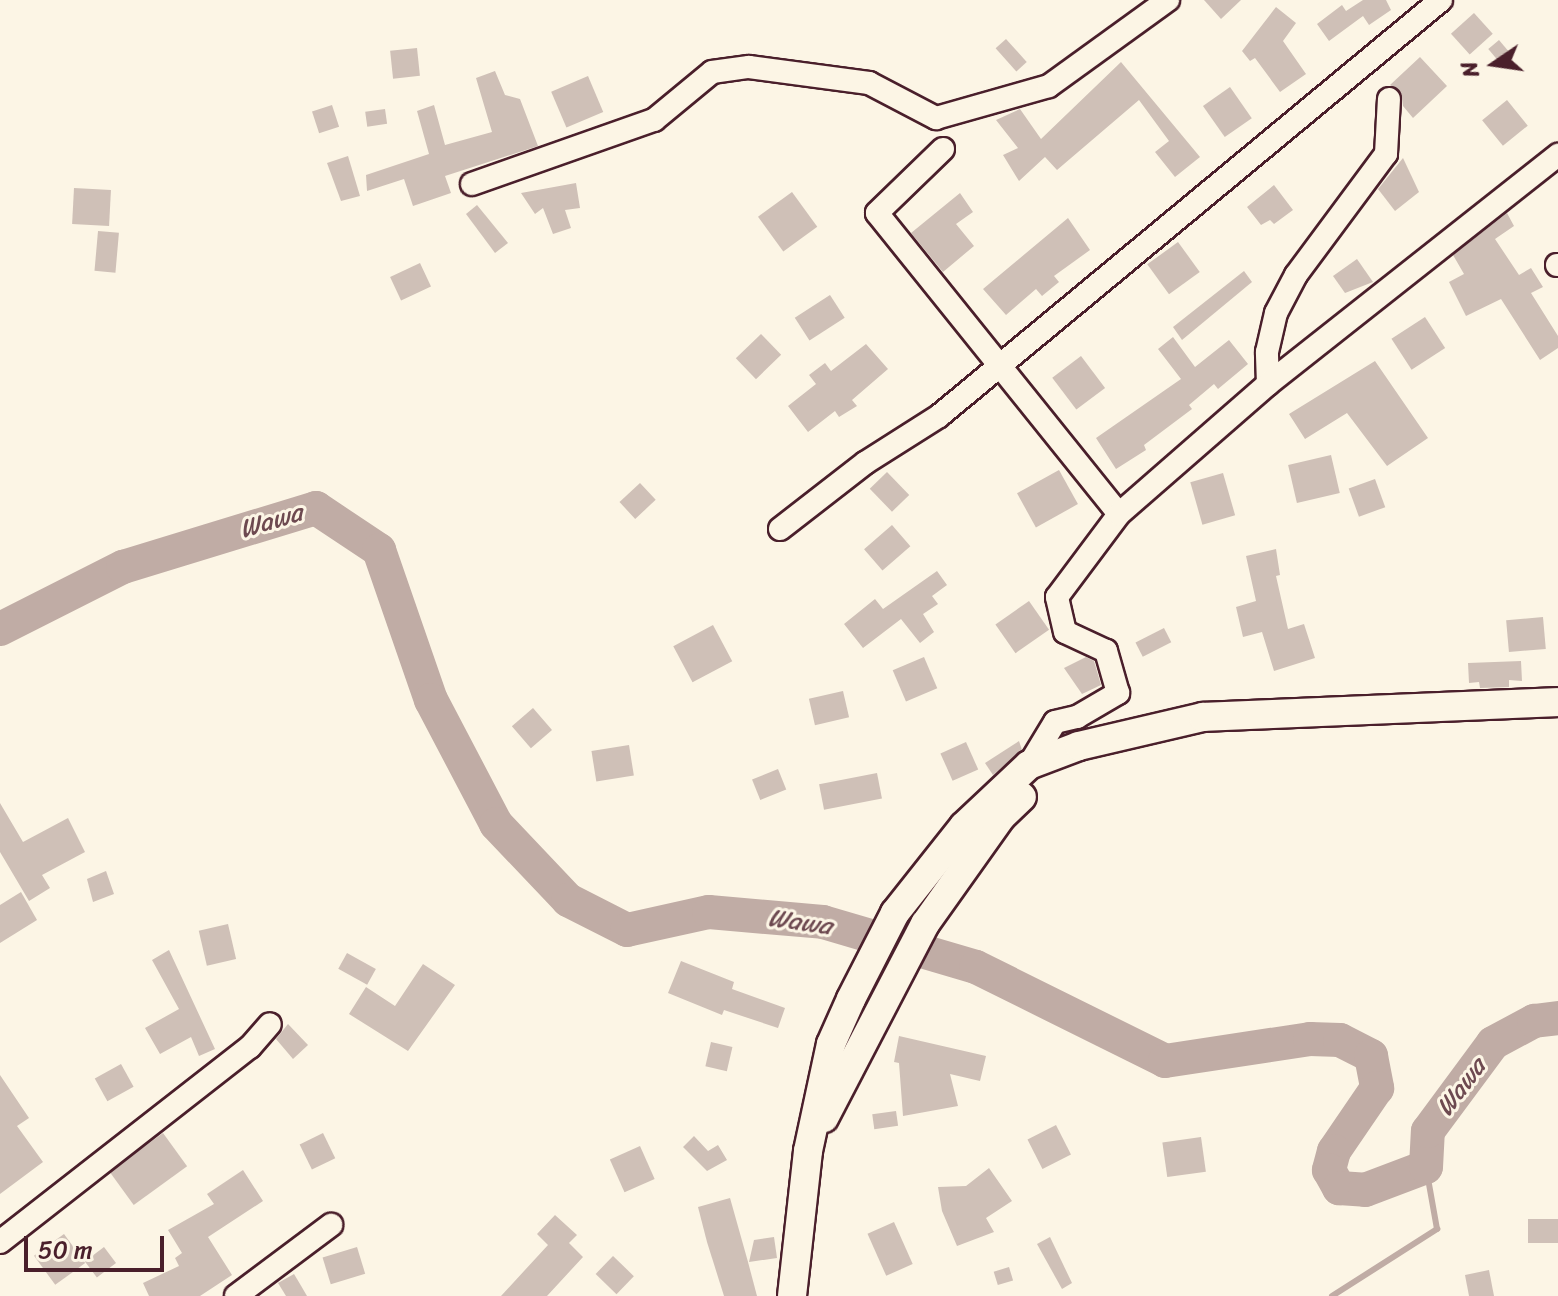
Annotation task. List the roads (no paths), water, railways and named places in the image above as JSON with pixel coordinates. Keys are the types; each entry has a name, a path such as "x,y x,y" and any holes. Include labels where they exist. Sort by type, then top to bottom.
{"main road":[{"path":"792,1296 808,1151 831,1044 895,913 964,826 1029,765 1079,746 1203,717 1558,702"},
{"path":"808,1151 906,955 925,924 1001,817 1079,746"}],"street":[{"path":"1129,28 1138,0"},
{"path":"472,184 654,120 712,72 749,67 869,83 936,118 1049,86 1168,0"},
{"path":"780,529 1000,366 1058,312 1441,0"},
{"path":"1268,384 1267,352 1276,313 1296,275 1386,154 1389,99"},
{"path":"943,149 877,213 1119,514"},
{"path":"1029,765 1055,722 1077,717 1118,693 1106,651 1065,632 1057,597 1119,514 1268,384 1558,155"},
{"path":"0,1242 250,1047 270,1024"},
{"path":"236,1296 331,1225"}],"waterway":[{"name":"Wawa","path":"0,629 123,567 316,508 379,550 431,700 496,824 568,900 627,930 709,912 823,922 976,967 1165,1061 1310,1039 1340,1040 1371,1056 1377,1088 1334,1151 1329,1170 1339,1188 1365,1190 1426,1167 1428,1131 1493,1043 1534,1021 1558,1018"},
{"path":"1332,1296 1437,1229 1426,1167"}]}
